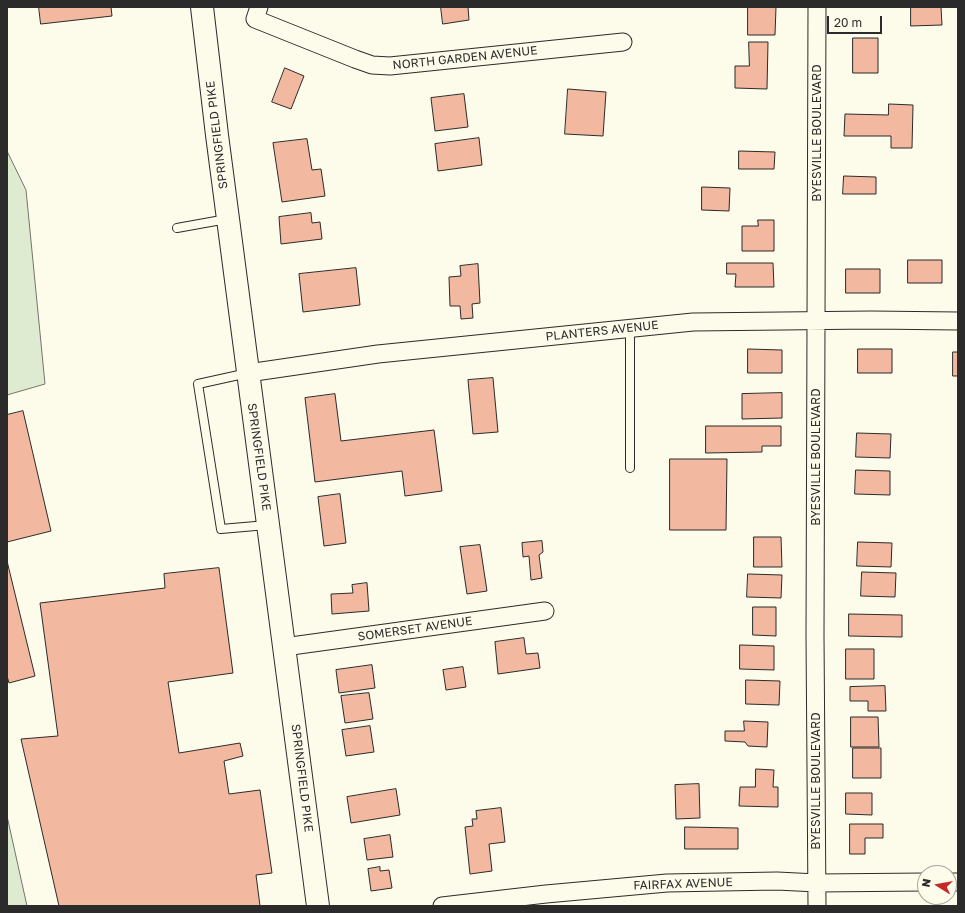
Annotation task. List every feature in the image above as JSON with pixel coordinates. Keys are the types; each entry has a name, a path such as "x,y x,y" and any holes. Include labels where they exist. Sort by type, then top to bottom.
{"main road":[{"name":"SPRINGFIELD PIKE","path":"202,7 228,219 318,906"}],"street":[{"name":"NORTH GARDEN AVENUE","path":"259,7 255,19 372,65 390,66 624,42"},
{"name":"BYESVILLE BOULEVARD","path":"817,7 815,642 817,906"},
{"name":"PLANTERS AVENUE","path":"248,373 378,354 692,322 958,321"},
{"name":"SOMERSET AVENUE","path":"284,647 545,612"},
{"name":"FAIRFAX AVENUE","path":"442,906 546,894 667,883 777,881 817,883 917,882"}],"lane":[{"path":"177,228 228,219"},
{"path":"630,328 630,468"},
{"path":"248,373 198,384 221,529 268,525"}],"green space":[{"path":"7,151 26,190 45,384 7,395"},
{"path":"7,816 27,906 7,906"}],"building":[{"path":"39,7 111,7 112,16 41,24"},
{"path":"441,7 468,7 469,20 443,24"},
{"path":"748,7 776,7 775,35 748,35"},
{"path":"911,7 941,7 942,25 911,26"},
{"path":"853,38 878,38 878,73 853,73"},
{"path":"749,42 768,42 767,89 735,88 735,66 749,66"},
{"path":"285,68 304,76 291,109 272,102"},
{"path":"568,89 606,92 603,136 565,134"},
{"path":"464,94 468,127 435,131 431,98"},
{"path":"889,104 913,105 912,148 891,148 891,136 844,136 845,114 888,115"},
{"path":"479,138 482,165 438,171 435,144"},
{"path":"307,139 312,170 321,169 325,196 282,202 273,143"},
{"path":"739,151 775,152 774,169 739,169"},
{"path":"844,176 876,177 876,194 843,194"},
{"path":"702,187 730,188 729,211 702,210"},
{"path":"311,213 312,223 320,222 322,239 281,244 279,217"},
{"path":"758,220 774,220 774,251 742,251 742,226 758,226"},
{"path":"908,260 942,260 942,283 908,283"},
{"path":"727,263 773,263 774,287 735,287 736,274 727,274"},
{"path":"478,264 480,303 472,304 473,318 461,319 460,306 450,306 449,277 461,276 460,266"},
{"path":"356,268 360,305 303,312 299,274"},
{"path":"846,269 880,269 880,293 846,293"},
{"path":"748,349 782,350 782,373 748,373"},
{"path":"858,349 892,349 892,373 858,373"},
{"path":"953,352 958,352 958,376 953,376"},
{"path":"493,378 498,432 473,434 468,380"},
{"path":"782,393 782,418 742,419 742,394"},
{"path":"335,394 341,441 434,430 442,491 405,496 402,471 315,482 305,398"},
{"path":"23,411 51,531 7,542 7,415"},
{"path":"706,426 781,426 781,446 762,446 762,452 706,453"},
{"path":"857,433 891,434 890,458 856,457"},
{"path":"670,459 727,459 726,530 670,530"},
{"path":"856,470 890,471 890,495 855,494"},
{"path":"340,494 346,543 324,546 318,497"},
{"path":"754,537 781,537 782,567 754,567"},
{"path":"542,541 543,552 539,555 542,578 531,580 529,556 523,557 522,543"},
{"path":"858,542 892,543 891,567 857,566"},
{"path":"480,545 487,591 467,594 460,547"},
{"path":"7,561 35,676 9,683 7,676"},
{"path":"219,568 233,673 168,682 179,753 240,743 243,756 224,761 229,794 260,790 272,873 256,875 260,906 59,906 21,739 58,736 40,603 165,588 164,574"},
{"path":"862,572 896,573 895,597 861,596"},
{"path":"748,574 782,575 781,598 747,597"},
{"path":"367,583 369,611 332,614 331,594 353,593 352,585"},
{"path":"753,607 776,607 776,636 753,635"},
{"path":"849,614 902,615 902,637 849,636"},
{"path":"524,638 526,654 538,653 540,668 498,674 495,642"},
{"path":"740,645 774,646 774,670 740,669"},
{"path":"846,649 874,649 874,679 846,679"},
{"path":"372,665 375,688 339,693 336,670"},
{"path":"463,667 466,687 446,690 443,670"},
{"path":"746,680 780,681 779,705 746,704"},
{"path":"885,686 886,711 868,711 868,701 850,701 850,687"},
{"path":"369,693 373,719 345,723 341,696"},
{"path":"851,717 878,717 879,747 851,747"},
{"path":"744,721 768,722 767,747 748,746 745,742 725,741 725,731 744,731"},
{"path":"370,726 374,752 346,756 342,730"},
{"path":"853,748 881,748 881,778 853,778"},
{"path":"756,769 774,770 773,787 778,787 778,807 739,806 740,787 755,787"},
{"path":"699,784 700,818 676,819 675,785"},
{"path":"396,789 400,815 351,823 347,797"},
{"path":"846,793 872,793 872,815 846,814"},
{"path":"501,808 505,842 489,844 492,871 470,874 465,827 473,826 472,819 477,819 476,811"},
{"path":"850,824 883,824 883,838 865,838 865,854 850,854"},
{"path":"685,827 738,828 738,849 685,849"},
{"path":"390,835 393,857 367,860 364,839"},
{"path":"380,867 380,871 389,870 392,888 371,891 368,869"}]}
